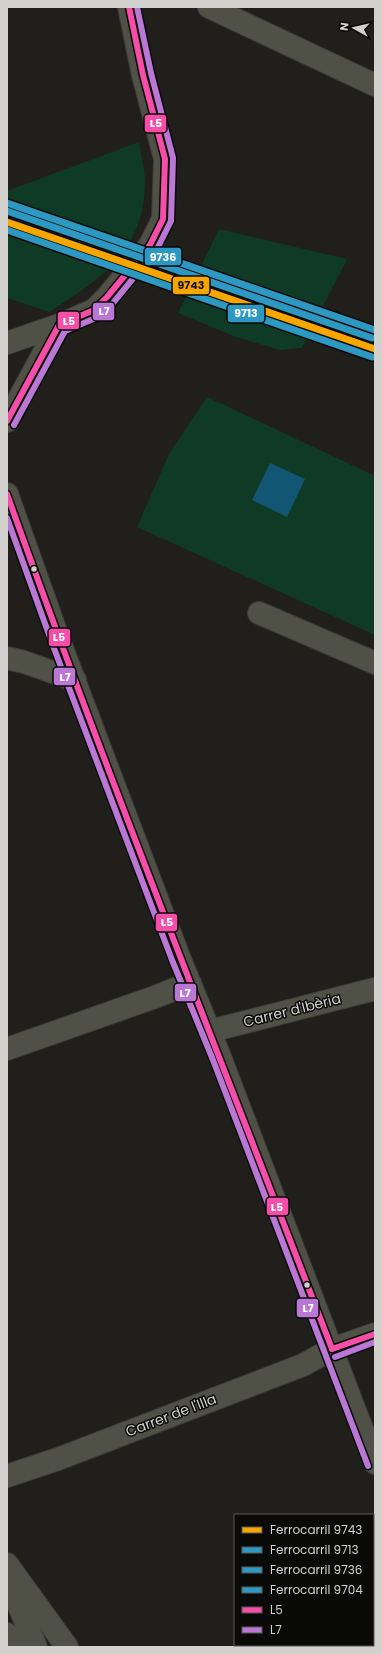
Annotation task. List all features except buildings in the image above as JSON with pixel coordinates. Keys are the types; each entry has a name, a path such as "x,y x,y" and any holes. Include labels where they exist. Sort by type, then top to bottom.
{"street":[{"path":"7,343 59,325 94,310 107,297 150,245 163,219 165,159 129,7"},
{"path":"209,7 375,85"},
{"path":"7,421 59,325"},
{"path":"7,494 75,680 190,983 210,1031 375,1462"},
{"path":"259,612 375,663"},
{"path":"7,658 24,662 75,680"},
{"path":"7,1049 155,997 190,983"},
{"name":"Carrer d'Ibèria","path":"210,1031 375,989"},
{"name":"Carrer de l'Illa","path":"7,1476 58,1459 303,1365 332,1349 375,1334"},
{"path":"7,1564 67,1647"},
{"path":"7,1576 36,1647"},
{"path":"7,1634 19,1647"}],"green space":[{"path":"139,142 145,177 143,206 137,226 128,244 116,260 86,287 49,312 7,298 7,191"},
{"path":"219,229 347,259 302,348 280,350 236,337 178,313"},
{"path":"207,397 375,476 375,635 137,527 169,454"}],"water":[{"path":"270,463 305,479 287,517 252,500"}],"rail line":[{"name":"9736","path":"7,203 375,330"},
{"name":"9704","path":"7,211 372,338"},
{"name":"9743","path":"7,222 375,349"},
{"name":"9713","path":"7,230 372,357"}],"transit line":[{"name":"L5","path":"7,421 59,325 94,310 107,297 150,245 163,219 165,159 143,75 129,7"},
{"name":"L7","path":"14,425 65,331 98,317 113,303 157,249 171,221 173,158 151,73 137,7"},
{"name":"L5","path":"7,494 85,709 332,1349"},
{"name":"L7","path":"7,518 52,643 172,960 213,1060 368,1466"},
{"name":"L5","path":"332,1349 375,1334"},
{"name":"L7","path":"335,1357 375,1342"}]}
